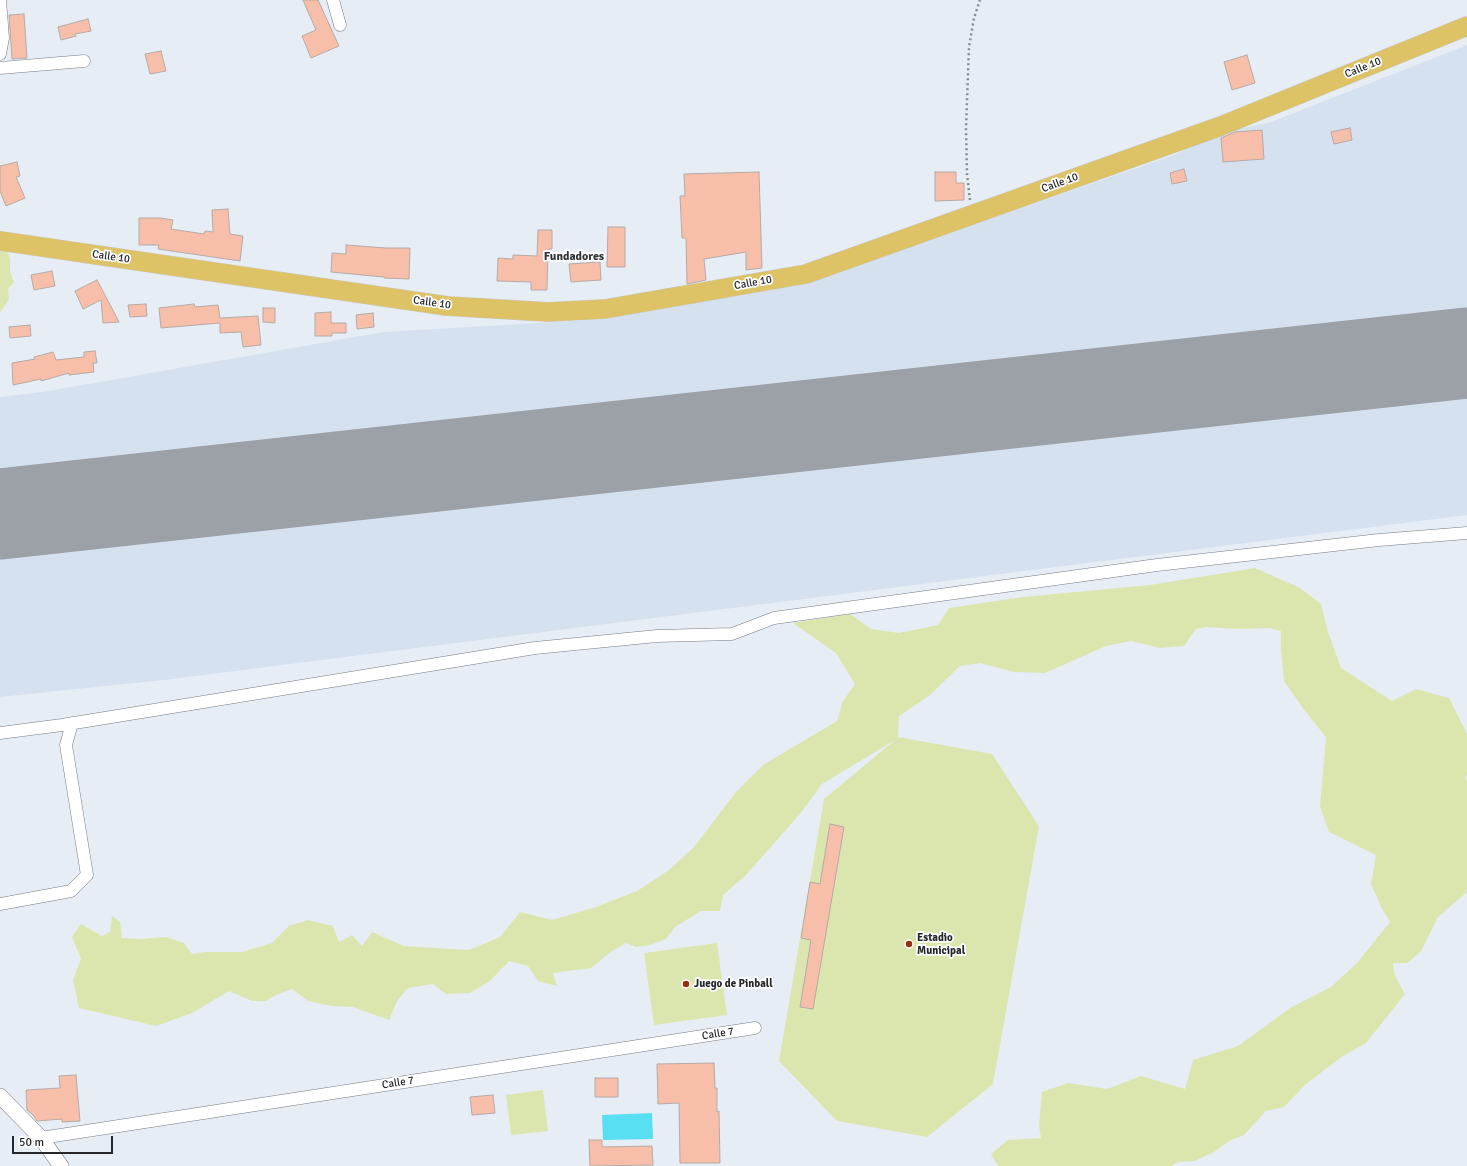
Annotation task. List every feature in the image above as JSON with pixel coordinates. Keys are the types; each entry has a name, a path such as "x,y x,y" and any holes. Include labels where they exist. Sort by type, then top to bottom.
{"main road":[{"name":"Calle 10","path":"0,241 447,306 548,312 605,309 806,274 1221,126 1467,26"}],"street":[{"path":"0,0 3,38 0,54"},
{"path":"333,0 340,25"},
{"path":"0,68 84,61"},
{"path":"0,733 72,723 535,648 657,636 732,634 774,618 1150,566 1379,540 1467,533"},
{"path":"0,904 71,891 87,875 66,745 72,723"},
{"name":"Calle 7","path":"41,1138 755,1028"},
{"path":"0,1096 41,1138 61,1166"}],"path":[{"path":"972,214 967,174 966,128 969,47 974,18 980,0"}],"shaded area":[{"path":"1467,45 1467,515 164,680 0,697 0,397 43,392 383,332 606,319 849,268 1174,155 1220,133 1271,122"}],"green space":[{"path":"0,246 6,247 10,259 10,272 14,282 8,289 9,299 0,313"},
{"path":"1255,568 1300,588 1321,604 1328,632 1341,668 1392,701 1416,689 1449,698 1467,734 1467,892 1438,917 1421,951 1408,963 1393,963 1394,974 1405,994 1366,1043 1340,1058 1306,1084 1284,1107 1266,1111 1244,1135 1229,1141 1214,1152 1195,1161 1178,1162 1171,1166 998,1166 991,1154 1008,1140 1041,1138 1039,1126 1042,1092 1068,1083 1107,1089 1141,1076 1185,1089 1193,1060 1238,1046 1290,1008 1331,987 1357,963 1390,922 1382,909 1371,884 1376,855 1329,832 1320,807 1326,737 1284,681 1281,631 1269,628 1239,629 1207,627 1196,629 1184,646 1160,648 1131,641 1106,646 1045,673 1014,672 980,663 960,666 930,695 899,716 898,737 992,754 1039,826 993,1084 927,1137 837,1121 779,1061 824,799 895,740 822,784 800,814 745,876 723,895 720,911 701,911 675,927 666,939 650,945 636,947 626,943 609,953 591,968 553,973 557,986 538,981 528,966 509,961 490,981 470,993 446,994 433,984 408,988 397,1001 389,1020 353,1007 332,1006 308,1001 292,989 266,1001 252,1001 229,991 192,1013 156,1026 79,1008 73,980 81,959 72,937 81,924 102,936 110,932 112,916 120,922 122,938 141,939 166,937 184,943 192,954 205,952 242,952 272,943 289,926 308,920 333,926 339,942 352,935 362,946 372,932 404,946 469,950 500,937 520,912 552,920 596,907 637,891 669,870 694,847 736,792 763,765 837,721 843,701 855,684 836,653 793,623 850,614 871,629 899,633 938,625 949,608 1023,597 1150,585"},
{"name":"Juego de Pinball","path":"717,943 727,1015 654,1025 644,953"},
{"path":"543,1090 548,1131 511,1135 506,1095"}],"water":[{"path":"652,1113 653,1139 603,1140 602,1115"}],"building":[{"path":"303,0 318,0 339,46 311,58 302,36 316,30"},
{"path":"24,14 27,58 12,59 9,15"},
{"path":"88,19 91,31 75,34 76,36 61,40 58,27"},
{"path":"161,51 166,71 150,74 145,54"},
{"path":"1247,55 1255,83 1232,90 1224,62"},
{"path":"1350,128 1352,140 1334,144 1331,132"},
{"path":"1262,130 1264,159 1223,162 1221,138 1235,132"},
{"path":"17,162 20,176 16,177 25,198 6,206 0,191 0,166"},
{"path":"1184,169 1187,181 1172,184 1170,173"},
{"path":"759,172 762,268 746,270 746,252 704,259 706,280 687,284 686,238 682,238 680,196 685,196 684,174"},
{"path":"935,172 956,172 956,183 964,183 964,200 935,201"},
{"path":"228,209 230,234 243,236 240,261 158,249 159,245 139,245 139,218 161,218 173,220 171,229 204,234 205,231 213,232 212,210"},
{"path":"608,227 625,227 625,267 607,267"},
{"path":"538,230 552,230 552,249 548,249 547,290 531,290 531,282 497,281 498,258 513,259 513,255 537,256"},
{"path":"346,245 410,248 409,279 384,278 331,272 332,253 346,254"},
{"path":"600,262 601,280 571,282 569,264"},
{"path":"52,271 55,286 34,290 31,275"},
{"path":"97,280 119,322 103,323 101,300 83,309 75,291"},
{"path":"146,304 147,316 130,317 128,305"},
{"path":"194,304 195,307 218,305 220,318 258,316 261,345 243,347 241,332 220,333 220,323 161,328 159,308"},
{"path":"263,308 275,308 275,323 263,322"},
{"path":"331,312 331,323 346,323 346,333 332,333 332,336 315,336 315,313"},
{"path":"373,313 374,327 357,329 356,315"},
{"path":"30,325 31,336 10,338 9,327"},
{"path":"95,351 97,363 93,363 94,372 69,375 69,373 41,381 41,379 13,385 12,363 35,359 34,357 53,352 56,360 84,357 84,352"},
{"path":"830,824 844,827 813,1009 800,1007 811,940 801,938 810,882 820,884"},
{"path":"714,1063 715,1088 717,1088 717,1112 719,1111 720,1163 680,1163 679,1103 658,1104 657,1064"},
{"path":"76,1075 80,1121 62,1122 62,1119 37,1121 27,1110 26,1090 60,1088 59,1076"},
{"path":"595,1078 618,1078 618,1097 595,1097"},
{"path":"493,1095 495,1113 472,1115 470,1097"},
{"path":"589,1140 602,1140 602,1147 652,1146 653,1165 590,1166"}],"runway":[{"path":"0,514 1467,353"}],"place":[{"name":"Estadio Municipal","path":"909,944"},
{"name":"Juego de Pinball","path":"686,984"}],"district":[{"name":"Fundadores","path":"574,257"}]}
